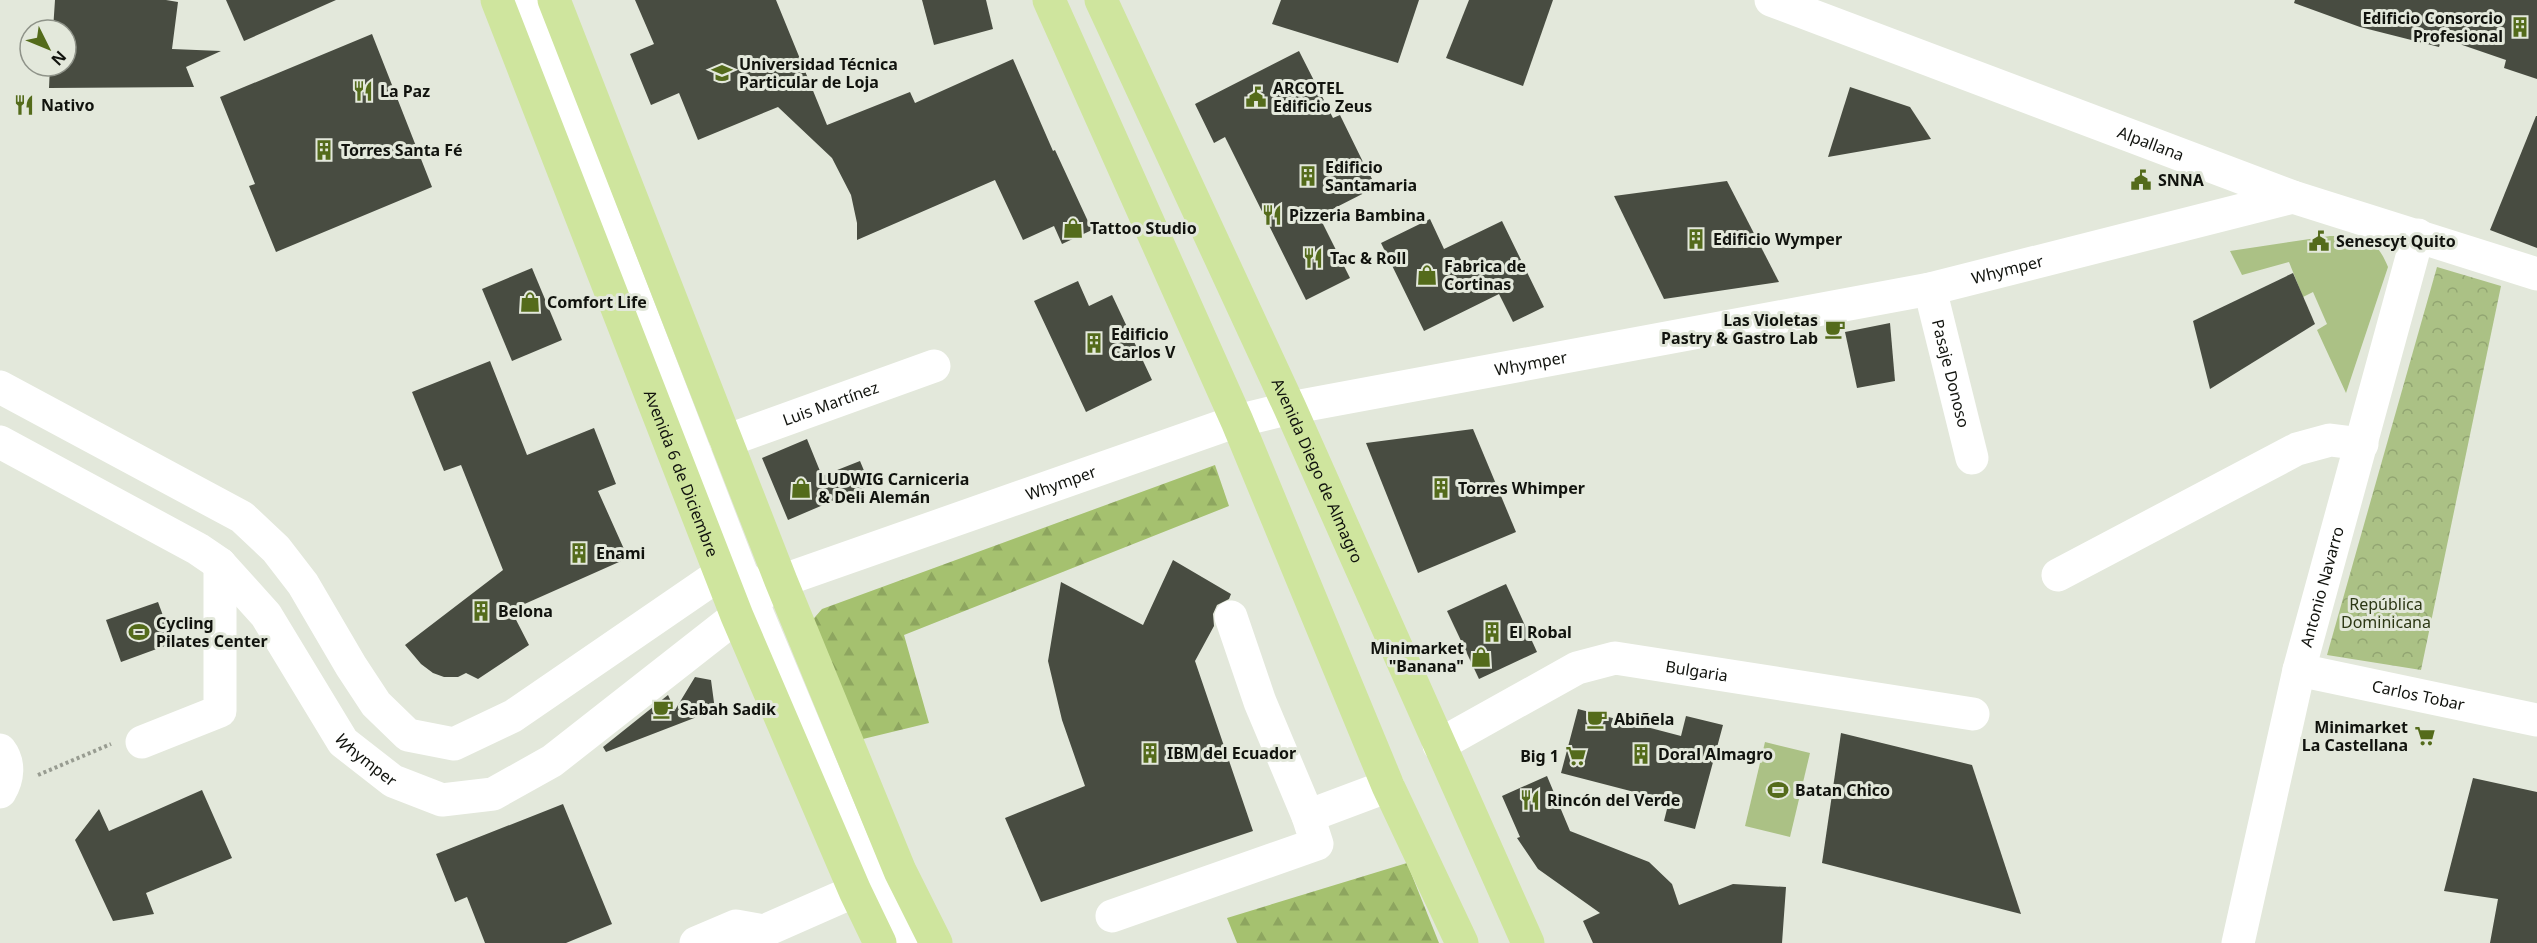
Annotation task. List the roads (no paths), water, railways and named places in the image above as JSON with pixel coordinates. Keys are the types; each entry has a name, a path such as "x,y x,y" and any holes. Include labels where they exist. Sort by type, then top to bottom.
{"main road":[{"name":"Avenida 6 de Diciembre","path":"497,0 738,592 855,891 880,943"},
{"path":"1049,0 1237,422 1388,786 1462,943"},
{"name":"Avenida Diego de Almagro","path":"1101,0 1290,408 1528,943"},
{"path":"559,1 781,581 900,871 936,943"}],"street":[{"path":"520,0 738,592 901,943"},
{"name":"Alpallana","path":"1771,0 1829,10 2293,196 2537,274"},
{"name":"Whymper","path":"0,442 198,549 220,564 266,615 343,742 393,782 442,800 493,794 552,761 738,592 781,581 1237,422 1290,408 1930,289 2293,196"},
{"name":"Antonio Navarro","path":"2238,943 2299,670 2418,235"},
{"name":"Pasaje Donoso","path":"1930,289 1972,458"},
{"name":"Luis Martínez","path":"726,441 934,366"},
{"path":"0,387 242,517 276,549 296,575 376,704 408,735 454,744 513,716 738,592"},
{"path":"2058,575 2297,449 2330,440 2362,444"},
{"path":"142,742 220,711 220,564"},
{"path":"1112,916 1317,844 1308,816 1260,702 1232,617"},
{"name":"Bulgaria","path":"1439,745 1577,668 1615,658 1973,714"},
{"name":"Carlos Tobar","path":"2299,670 2537,720"},
{"path":"0,750 6,763 3,788"},
{"path":"1308,816 1388,786"},
{"path":"696,943 735,926 758,937 855,891"}],"place":[{"name":"Edificio Consorcio Profesional","path":"2520,27"},
{"name":"Universidad Técnica Particular de Loja","path":"722,73"},
{"name":"La Paz","path":"363,91"},
{"name":"ARCOTEL Edificio Zeus","path":"1256,97"},
{"name":"Nativo","path":"24,105"},
{"name":"Torres Santa Fé","path":"324,150"},
{"name":"Edificio Santamaria","path":"1308,176"},
{"name":"SNNA","path":"2141,180"},
{"name":"Pizzeria Bambina","path":"1272,215"},
{"name":"Tattoo Studio","path":"1073,228"},
{"name":"Edificio Wymper","path":"1696,239"},
{"name":"Senescyt Quito","path":"2319,241"},
{"name":"Tac & Roll","path":"1313,258"},
{"name":"Fabrica de Cortinas","path":"1427,275"},
{"name":"Comfort Life","path":"530,302"},
{"name":"Las Violetas Pastry & Gastro Lab","path":"1835,329"},
{"name":"Edificio Carlos V","path":"1094,343"},
{"name":"LUDWIG Carniceria & Deli Alemán","path":"801,488"},
{"name":"Torres Whimper","path":"1441,488"},
{"name":"Enami","path":"579,553"},
{"name":"Belona","path":"481,611"},
{"name":"Cycling Pilates Center","path":"139,632"},
{"name":"El Robal","path":"1492,632"},
{"name":"Minimarket \"Banana\"","path":"1481,657"},
{"name":"Sabah Sadik","path":"663,709"},
{"name":"Abiñela","path":"1597,719"},
{"name":"Minimarket La Castellana","path":"2425,736"},
{"name":"IBM del Ecuador","path":"1150,753"},
{"name":"Doral Almagro","path":"1641,754"},
{"name":"Big 1","path":"1576,756"},
{"name":"Batan Chico","path":"1778,790"},
{"name":"Rincón del Verde","path":"1530,800"}],"park label":[{"name":"República Dominicana","path":"2386,613"}]}
